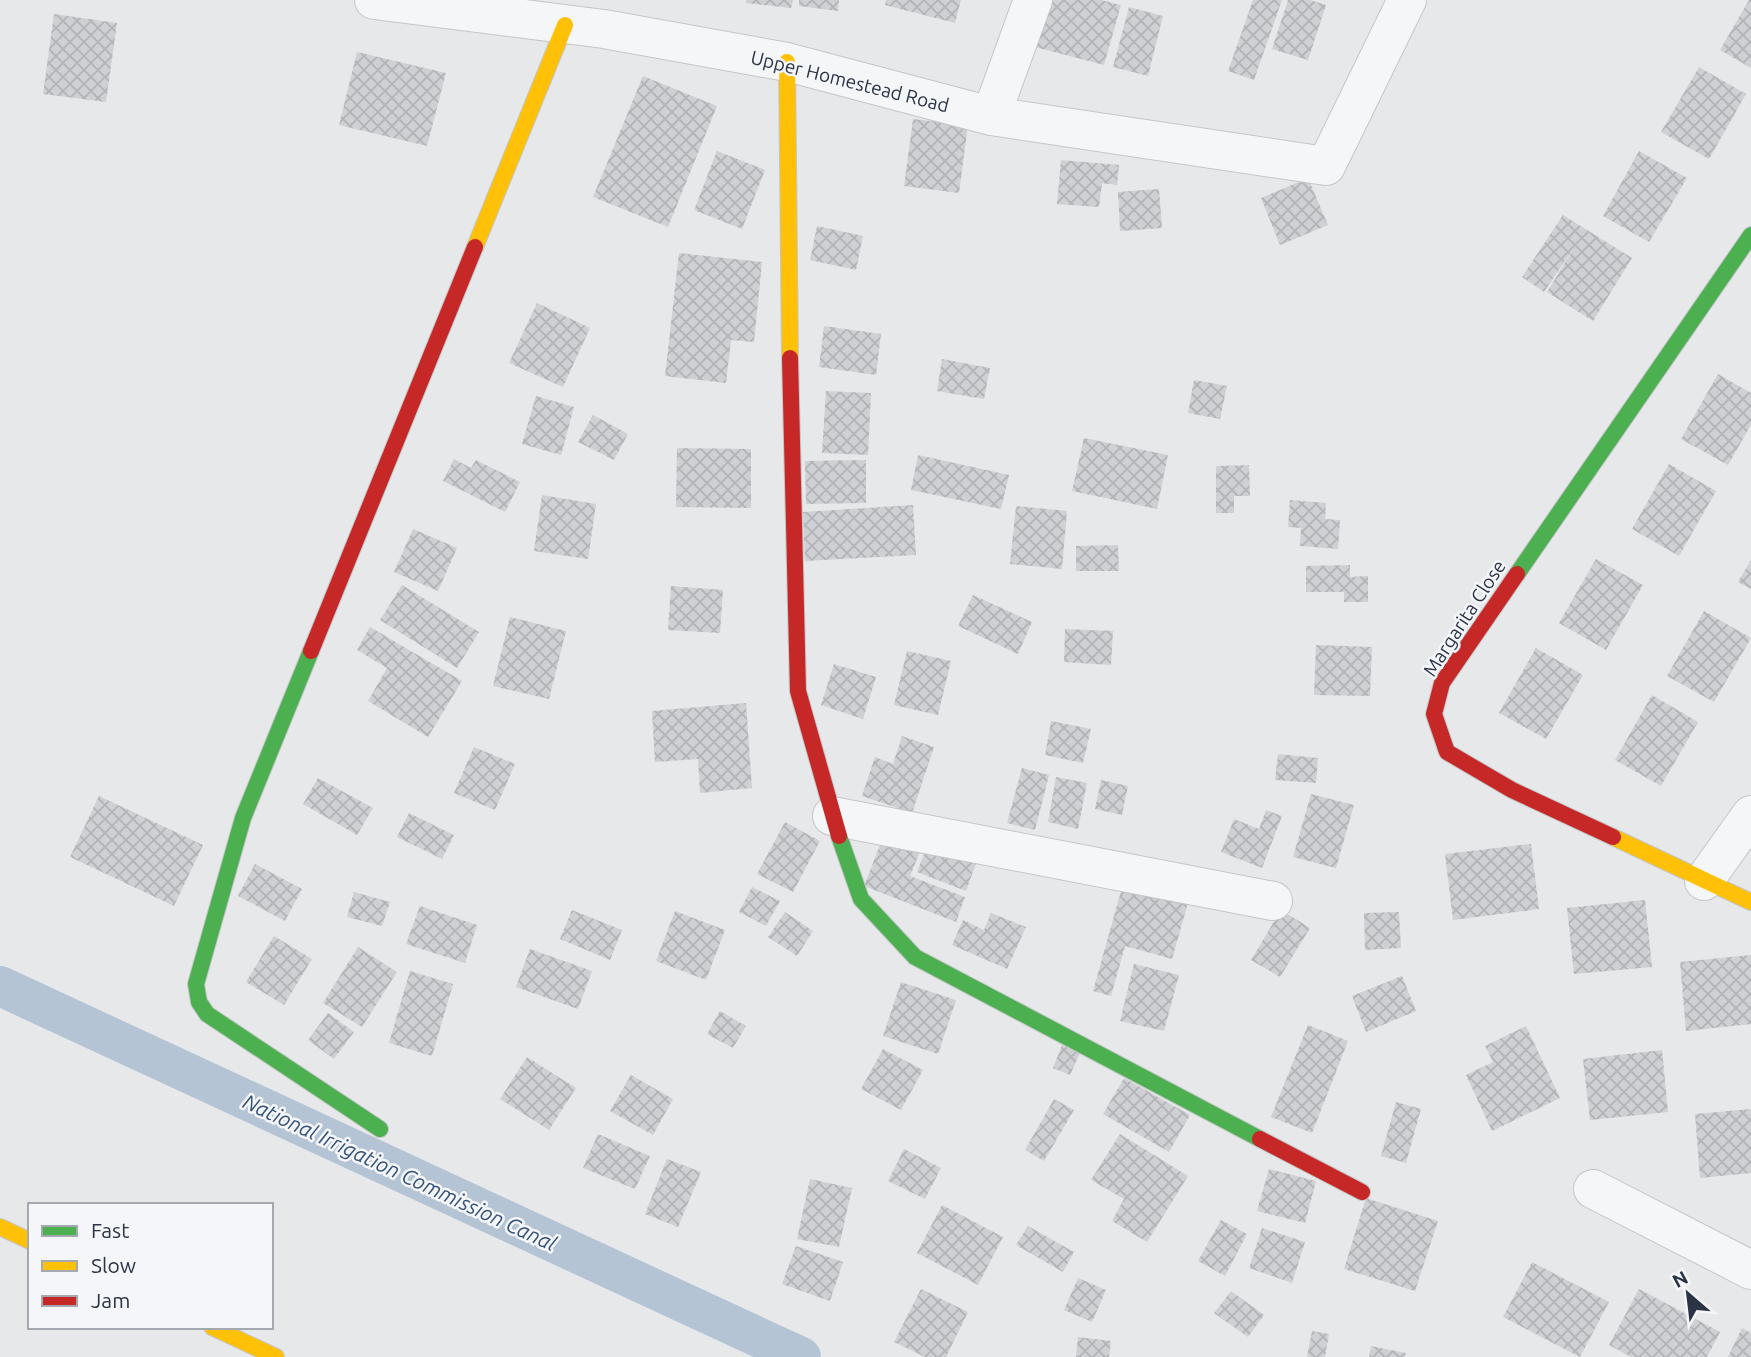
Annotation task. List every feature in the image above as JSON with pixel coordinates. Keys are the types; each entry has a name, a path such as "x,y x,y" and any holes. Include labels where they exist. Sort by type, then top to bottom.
{"street":[{"name":"Upper Homestead Road","path":"374,0 565,24 608,15 990,116 1325,166 1407,0"},
{"path":"990,116 1033,0"},
{"path":"380,1129 207,1014 199,1002 196,984 243,818 565,24"},
{"path":"787,62 792,508 798,691 832,816 861,899 915,957 1362,1192"},
{"name":"Margarita Close","path":"1751,235 1442,683 1434,714 1447,752 1512,790 1751,902"},
{"path":"1703,881 1751,814"},
{"path":"832,816 1273,901"},
{"path":"1592,1189 1751,1270"},
{"path":"0,1227 28,1240"},
{"path":"216,1329 263,1354"}],"building":[{"path":"746,0 793,0 791,8 746,3"},
{"path":"799,0 839,0 838,11 799,6"},
{"path":"886,0 961,0 955,23 885,5"},
{"path":"1044,0 1101,0 1121,5 1104,65 1031,46"},
{"path":"1253,0 1282,0 1254,80 1228,71"},
{"path":"1288,0 1310,0 1326,5 1308,60 1272,49"},
{"path":"1751,0 1751,68 1720,50"},
{"path":"1129,7 1163,16 1148,76 1113,67"},
{"path":"54,14 117,23 106,102 43,94"},
{"path":"357,52 446,73 427,146 339,125"},
{"path":"1699,67 1746,94 1709,159 1661,132"},
{"path":"643,76 717,106 668,227 593,197"},
{"path":"913,119 968,125 959,193 904,186"},
{"path":"717,151 765,170 742,229 694,210"},
{"path":"1639,151 1687,178 1649,242 1603,216"},
{"path":"1061,160 1119,165 1117,185 1102,183 1099,207 1057,204"},
{"path":"1308,178 1328,225 1280,245 1261,198"},
{"path":"1159,189 1162,228 1120,231 1118,192"},
{"path":"1563,215 1632,258 1593,321 1547,292 1577,243 1544,292 1522,277"},
{"path":"817,226 863,236 856,270 810,260"},
{"path":"679,253 762,262 754,342 731,340 726,383 665,376"},
{"path":"537,303 590,328 563,387 509,363"},
{"path":"824,326 881,334 876,375 819,367"},
{"path":"942,359 990,368 984,399 937,391"},
{"path":"1718,374 1751,393 1751,425 1728,465 1681,439"},
{"path":"1194,380 1227,386 1220,419 1188,413"},
{"path":"826,391 871,393 868,455 822,453"},
{"path":"536,396 574,407 561,455 522,444"},
{"path":"593,415 628,434 614,460 578,442"},
{"path":"1084,438 1168,455 1157,509 1072,491"},
{"path":"677,448 751,449 751,508 676,507"},
{"path":"918,455 1009,475 1001,509 911,490"},
{"path":"454,459 471,468 476,460 520,482 505,512 443,481"},
{"path":"866,460 866,503 806,504 805,461"},
{"path":"1669,464 1716,491 1679,556 1632,529"},
{"path":"1249,465 1250,496 1234,496 1234,513 1216,513 1216,466"},
{"path":"542,495 596,504 588,559 534,551"},
{"path":"1290,500 1326,503 1325,519 1340,520 1338,549 1300,546 1301,528 1288,527"},
{"path":"913,505 916,555 805,561 803,512"},
{"path":"1016,506 1067,511 1062,569 1010,564"},
{"path":"413,529 457,548 438,591 394,572"},
{"path":"1118,545 1119,571 1076,571 1076,546"},
{"path":"1596,559 1643,585 1606,650 1559,623"},
{"path":"1751,560 1751,589 1738,582"},
{"path":"1350,565 1350,577 1368,576 1368,602 1344,602 1344,592 1306,592 1306,566"},
{"path":"402,585 479,632 457,668 380,620"},
{"path":"671,586 723,590 720,633 668,630"},
{"path":"973,595 1032,622 1018,654 958,626"},
{"path":"1704,611 1751,638 1714,702 1667,676"},
{"path":"510,617 566,631 549,699 493,686"},
{"path":"370,627 462,681 428,737 368,701 387,668 357,650"},
{"path":"1065,629 1113,631 1111,665 1064,662"},
{"path":"1316,645 1372,647 1370,696 1314,695"},
{"path":"1536,648 1583,675 1546,739 1499,713"},
{"path":"907,651 951,661 938,715 894,705"},
{"path":"834,664 876,677 863,719 821,705"},
{"path":"1652,695 1698,722 1661,786 1615,760"},
{"path":"746,703 752,788 700,793 698,759 655,762 652,711"},
{"path":"1051,721 1091,729 1083,763 1045,755"},
{"path":"902,736 934,747 912,813 862,796 875,757 893,764"},
{"path":"474,747 515,764 495,810 454,793"},
{"path":"1278,754 1318,758 1316,783 1275,780"},
{"path":"1022,768 1049,775 1035,830 1007,823"},
{"path":"1056,777 1087,783 1078,829 1048,822"},
{"path":"318,778 373,808 357,835 303,804"},
{"path":"1101,780 1128,786 1122,815 1095,809"},
{"path":"1311,794 1354,805 1336,868 1293,857"},
{"path":"99,796 203,845 174,906 70,857"},
{"path":"1266,810 1282,816 1262,868 1221,852 1234,819 1259,829"},
{"path":"409,813 454,835 442,859 397,837"},
{"path":"785,822 820,841 793,892 757,874"},
{"path":"885,832 922,847 910,876 965,897 956,922 864,886"},
{"path":"928,844 977,861 966,891 917,872"},
{"path":"1531,844 1539,909 1453,920 1445,854"},
{"path":"255,864 302,889 285,921 238,896"},
{"path":"1123,884 1188,903 1172,959 1125,946 1111,996 1093,991"},
{"path":"752,887 780,901 766,926 739,912"},
{"path":"354,892 390,902 382,926 347,917"},
{"path":"1645,900 1652,967 1574,974 1567,908"},
{"path":"420,906 477,925 465,963 406,944"},
{"path":"572,910 622,930 610,960 560,939"},
{"path":"1281,910 1310,928 1280,977 1251,960"},
{"path":"675,911 725,930 706,980 656,961"},
{"path":"785,912 813,931 797,956 768,937"},
{"path":"1399,912 1401,948 1365,950 1364,913"},
{"path":"991,913 1026,927 1007,969 952,945 963,920 984,930"},
{"path":"274,936 312,959 284,1005 246,982"},
{"path":"358,947 397,972 362,1027 323,1003"},
{"path":"530,949 592,971 578,1009 516,987"},
{"path":"1751,955 1751,1024 1686,1031 1680,962"},
{"path":"1134,964 1179,975 1164,1031 1120,1021"},
{"path":"410,971 453,984 432,1056 389,1043"},
{"path":"1402,976 1416,1011 1366,1032 1352,996"},
{"path":"901,982 956,1000 938,1054 883,1036"},
{"path":"720,1011 746,1026 733,1048 707,1034"},
{"path":"328,1013 354,1032 334,1059 308,1040"},
{"path":"1308,1025 1348,1041 1312,1133 1271,1117"},
{"path":"1526,1026 1560,1098 1492,1131 1466,1075 1493,1062 1485,1046"},
{"path":"1062,1045 1080,1053 1070,1075 1053,1068"},
{"path":"883,1049 923,1070 901,1110 861,1089"},
{"path":"1662,1050 1668,1112 1590,1120 1583,1059"},
{"path":"527,1057 576,1088 549,1130 500,1099"},
{"path":"631,1075 673,1099 653,1135 610,1111"},
{"path":"1124,1078 1190,1115 1169,1152 1103,1114"},
{"path":"1054,1099 1074,1110 1044,1161 1025,1150"},
{"path":"1396,1102 1421,1109 1406,1163 1381,1156"},
{"path":"1751,1109 1751,1173 1700,1178 1695,1114"},
{"path":"598,1134 650,1156 635,1189 583,1168"},
{"path":"1120,1134 1188,1176 1147,1242 1112,1221 1124,1199 1091,1180"},
{"path":"904,1149 941,1168 925,1199 888,1181"},
{"path":"667,1159 701,1172 678,1227 645,1214"},
{"path":"1269,1169 1316,1181 1305,1223 1257,1211"},
{"path":"810,1179 852,1188 839,1247 797,1239"},
{"path":"1366,1198 1438,1221 1415,1291 1344,1269"},
{"path":"942,1205 1003,1237 978,1285 917,1253"},
{"path":"1221,1220 1247,1234 1225,1276 1198,1261"},
{"path":"1028,1226 1074,1252 1063,1272 1016,1245"},
{"path":"1262,1228 1305,1242 1292,1283 1249,1268"},
{"path":"796,1246 843,1262 830,1301 782,1284"},
{"path":"1532,1262 1609,1302 1580,1357 1503,1317"},
{"path":"1078,1278 1106,1290 1092,1322 1064,1310"},
{"path":"921,1289 968,1312 946,1357 925,1357 894,1342"},
{"path":"1639,1289 1720,1332 1707,1357 1631,1357 1609,1345"},
{"path":"1231,1291 1264,1315 1248,1337 1214,1313"},
{"path":"1742,1328 1751,1333 1751,1357 1728,1357"},
{"path":"1312,1331 1329,1334 1325,1357 1307,1357"},
{"path":"1078,1337 1111,1341 1109,1357 1076,1357"},
{"path":"1371,1346 1406,1353 1405,1357 1369,1357"}],"waterway":[{"name":"National Irrigation Commission Canal","path":"0,986 801,1357"}],"traffic: fast":[{"path":"1517,574 1751,235"},
{"path":"311,651 243,818 196,984 199,1002 207,1014 380,1129"},
{"path":"839,836 861,899 915,957 1260,1139"}],"traffic: slow":[{"path":"475,247 565,25"},
{"path":"787,62 790,358"},
{"path":"1613,837 1751,902"},
{"path":"0,1227 28,1240"},
{"path":"216,1329 276,1357"}],"traffic: jam":[{"path":"311,651 475,247"},
{"path":"790,358 798,691 839,836"},
{"path":"1517,574 1442,683 1434,714 1447,752 1512,790 1613,837"},
{"path":"1260,1139 1362,1192"}]}
